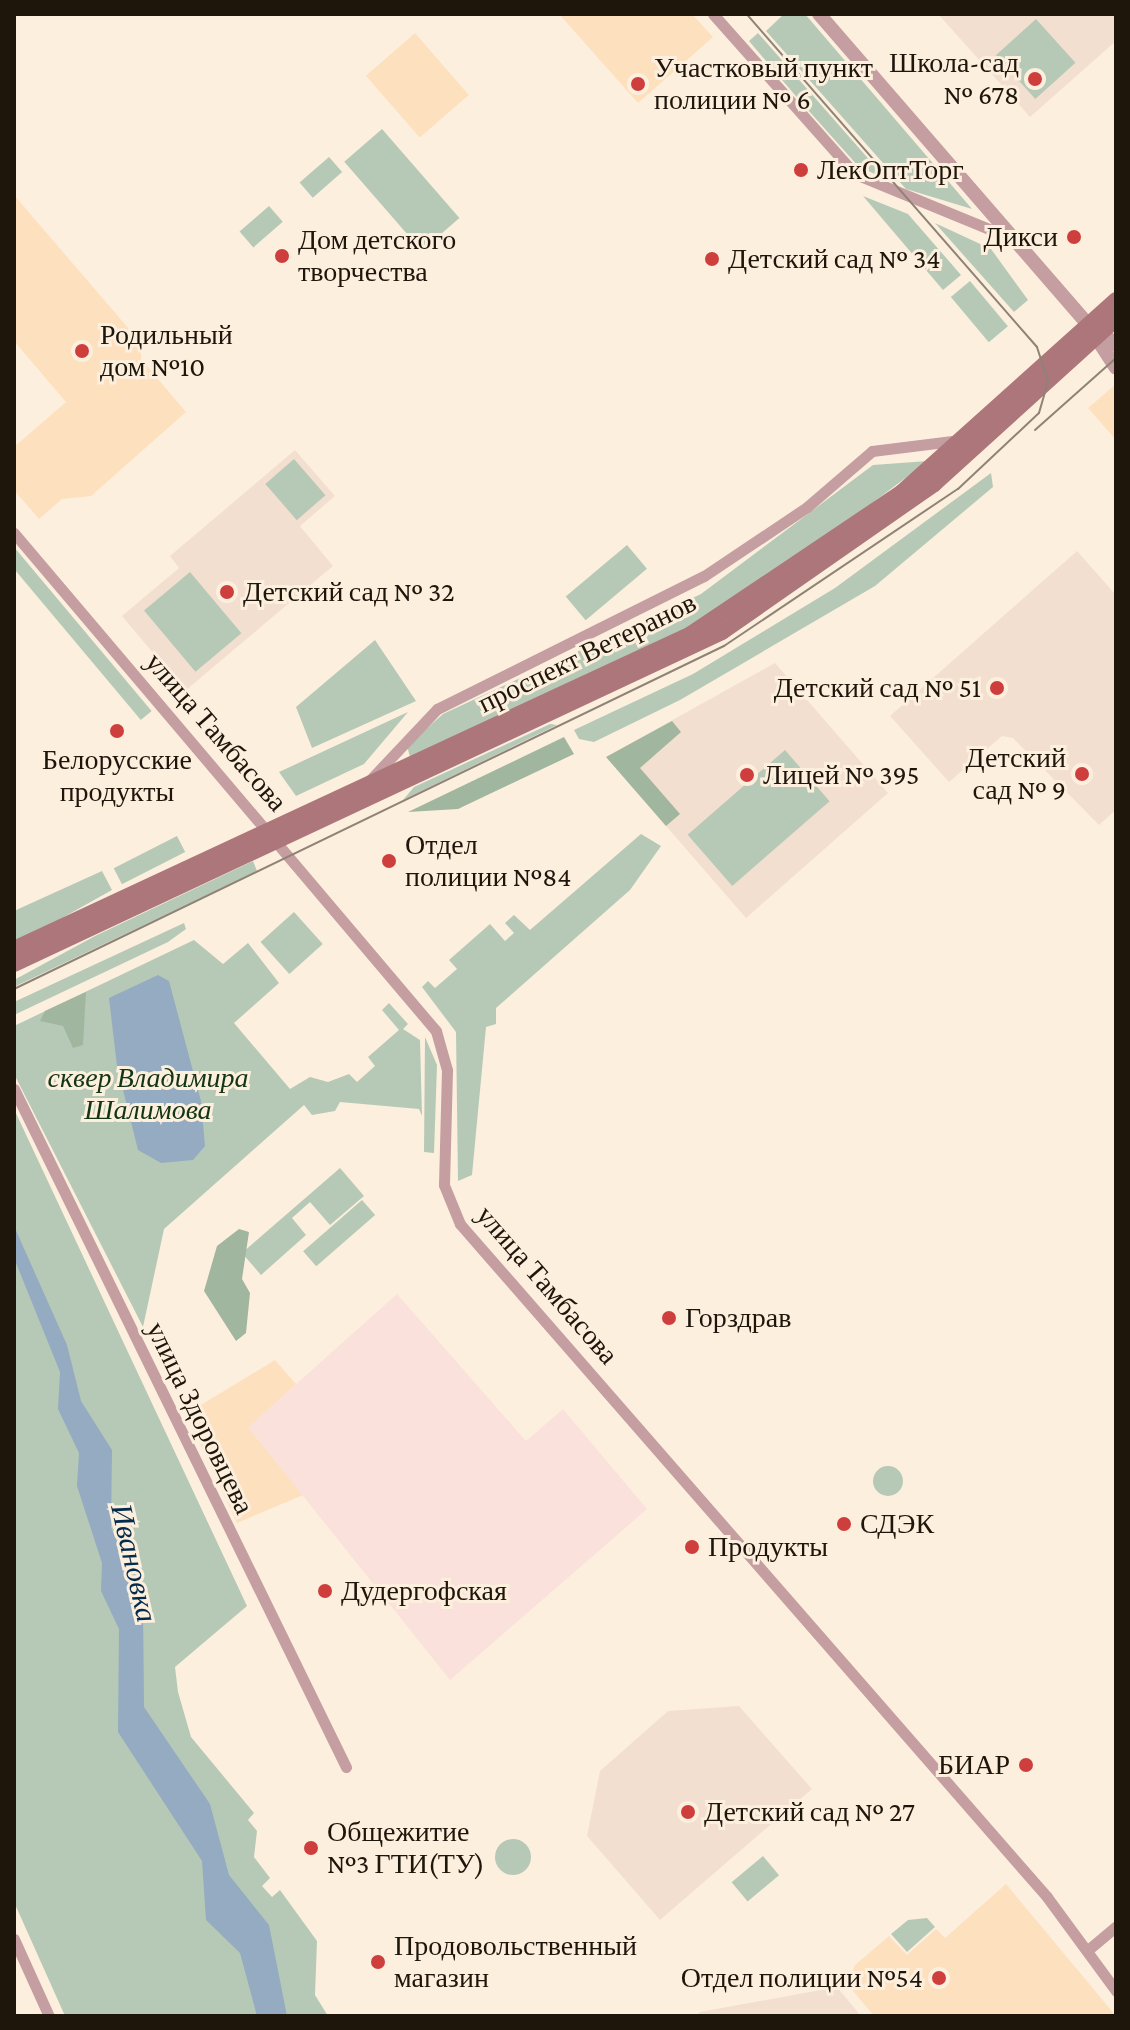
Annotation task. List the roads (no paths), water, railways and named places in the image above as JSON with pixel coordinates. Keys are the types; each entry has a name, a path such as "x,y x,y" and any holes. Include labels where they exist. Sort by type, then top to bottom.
{"main road":[{"name":"проспект Ветеранов","path":"14,949 670,661 750,615 934,484 1100,329 1116,300"},
{"name":"проспект Ветеранов","path":"14,964 274,836 365,785 691,634 839,539 1100,329"}],"street":[{"path":"713,14 855,174 1013,239"},
{"path":"819,14 1013,239 1116,345"},
{"path":"1100,329 1116,368"},
{"path":"365,785 437,709 704,576 807,507 872,451 961,440"},
{"name":"улица Тамбасова","path":"14,533 274,836 443,1042 443,1177 460,1224 1089,1949 1116,1991"},
{"name":"улица Здоровцева","path":"14,1089 346,1767"},
{"path":"1089,1949 1116,1926"},
{"path":"14,1939 49,2016"}],"water":[{"path":"158,975 169,981 201,1101 205,1146 193,1160 161,1163 138,1150 117,1066 109,998"},
{"name":"Ивановка","path":"14,1226 67,1345 81,1401 112,1450 111,1527 143,1607 144,1707 210,1804 229,1875 269,1925 287,2016 257,2016 240,1953 206,1920 202,1861 118,1732 119,1629 101,1591 102,1563 77,1486 79,1453 58,1409 60,1372 14,1258"}],"tram line":[{"path":"14,989 724,646 958,489 1039,413 1048,381 1037,347 747,14"},
{"path":"1035,430 1116,358"}],"place":[{"name":"Школа-сад № 678","path":"1035,79"},
{"name":"Участковый пункт полиции № 6","path":"638,84"},
{"name":"ЛекОптТорг","path":"801,170"},
{"name":"Дикси","path":"1074,237"},
{"name":"Дом детского творчества","path":"282,256"},
{"name":"Детский сад № 34","path":"712,259"},
{"name":"Родильный дом №10","path":"82,351"},
{"name":"Детский сад № 32","path":"227,592"},
{"name":"Детский сад № 51","path":"997,688"},
{"name":"Белорусские продукты","path":"117,731"},
{"name":"Детский сад № 9","path":"1082,774"},
{"name":"Лицей № 395","path":"747,775"},
{"name":"Отдел полиции №84","path":"389,861"},
{"name":"Горздрав","path":"669,1318"},
{"name":"СДЭК","path":"844,1524"},
{"name":"Продукты","path":"692,1547"},
{"name":"Дудергофская","path":"325,1591"},
{"name":"БИАР","path":"1026,1765"},
{"name":"Детский сад № 27","path":"688,1812"},
{"name":"Общежитие №3 ГТИ(ТУ)","path":"311,1848"},
{"name":"Продовольственный магазин","path":"378,1962"},
{"name":"Отдел полиции №54","path":"939,1978"}],"park label":[{"name":"сквер Владимира Шалимова","path":"148,1094"}]}
